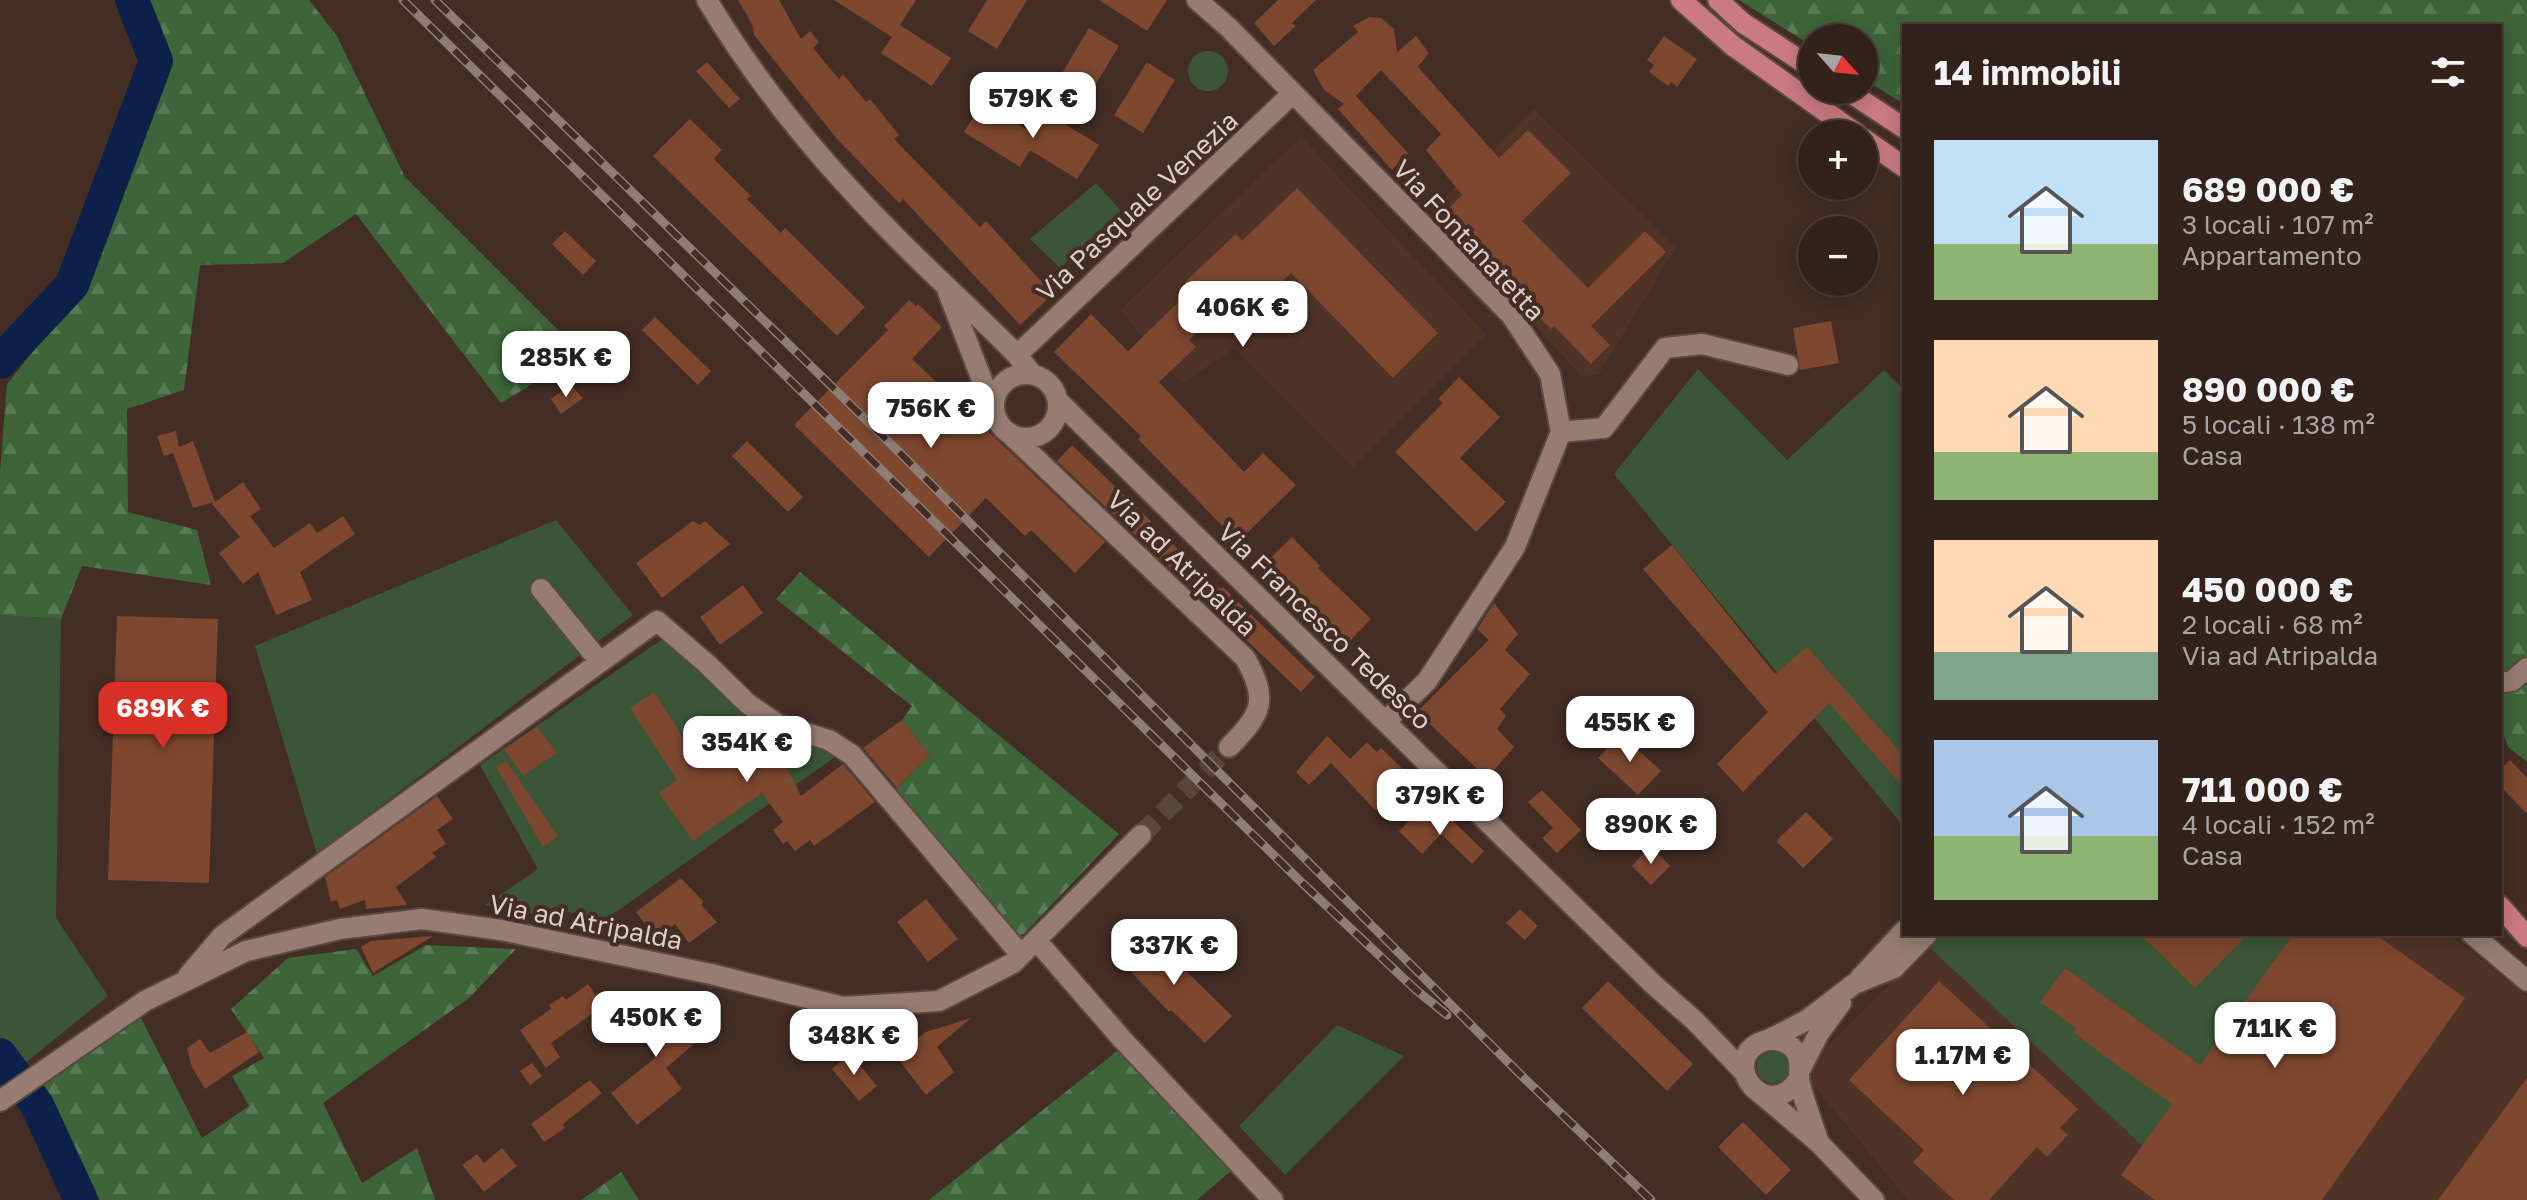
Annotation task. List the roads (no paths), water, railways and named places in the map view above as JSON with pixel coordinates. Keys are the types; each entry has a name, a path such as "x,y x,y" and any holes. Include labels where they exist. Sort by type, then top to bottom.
{"main road":[{"path":"1681,0 1732,45 1837,120"},
{"path":"1718,0 1743,23 1798,59"},
{"path":"1867,104 1902,127"},
{"path":"1878,149 1902,166"},
{"path":"2502,908 2527,937"}],"street":[{"path":"707,0 729,36 821,156 894,235 1017,355 1032,374 1049,383 1058,401 1039,453 1049,472"},
{"name":"Via Fontanatetta","path":"1197,0 1228,27 1511,315 1550,374 1561,432"},
{"name":"Via Pasquale Venezia","path":"1017,355 1292,94"},
{"path":"945,284 995,415 1010,434 1020,438 1048,428 1088,432"},
{"path":"1386,721 1427,681 1515,547 1561,432 1604,428 1665,348 1702,344 1788,365"},
{"path":"995,415 996,394 1002,384 1011,377 1032,374"},
{"name":"Via Francesco Tedesco","path":"1058,401 1654,985 1695,1021 1745,1073 1752,1087 1819,1143 1874,1200"},
{"name":"Via ad Atripalda","path":"1010,434 1245,658 1258,681 1260,698 1250,726 1229,747"},
{"path":"541,589 600,662"},
{"path":"183,982 222,936 657,621 748,704 779,725 829,740 852,755 1021,955"},
{"path":"2502,683 2512,681 2527,668"},
{"name":"Via ad Atripalda","path":"0,1101 145,1001 246,951 340,929 422,919 531,936 711,974 843,1007 939,1001 1013,963 1141,835"},
{"path":"1759,1092 1776,1096 1785,1093 1800,1074 1819,1033 1854,984 1902,933"},
{"path":"1745,1073 1748,1054 1762,1043 1807,1020 1854,984 1894,968 1925,936"},
{"path":"2474,936 2527,981"},
{"path":"1036,940 1122,1039 1273,1200"},
{"name":"Via Francesco Tedesco","path":"1695,1021 1734,1041 1762,1043 1780,1040 1793,1048 1799,1056 1800,1074 1819,1143"}],"waterway":[{"path":"0,362 72,285 156,61 132,0"},
{"path":"0,1055 37,1105 81,1200"}],"tunnel":[{"path":"1141,835 1229,747"}],"railway":[{"path":"403,0 1298,879 1416,990 1447,1015"},
{"path":"435,0 900,453 1526,1080 1651,1200"}]}
